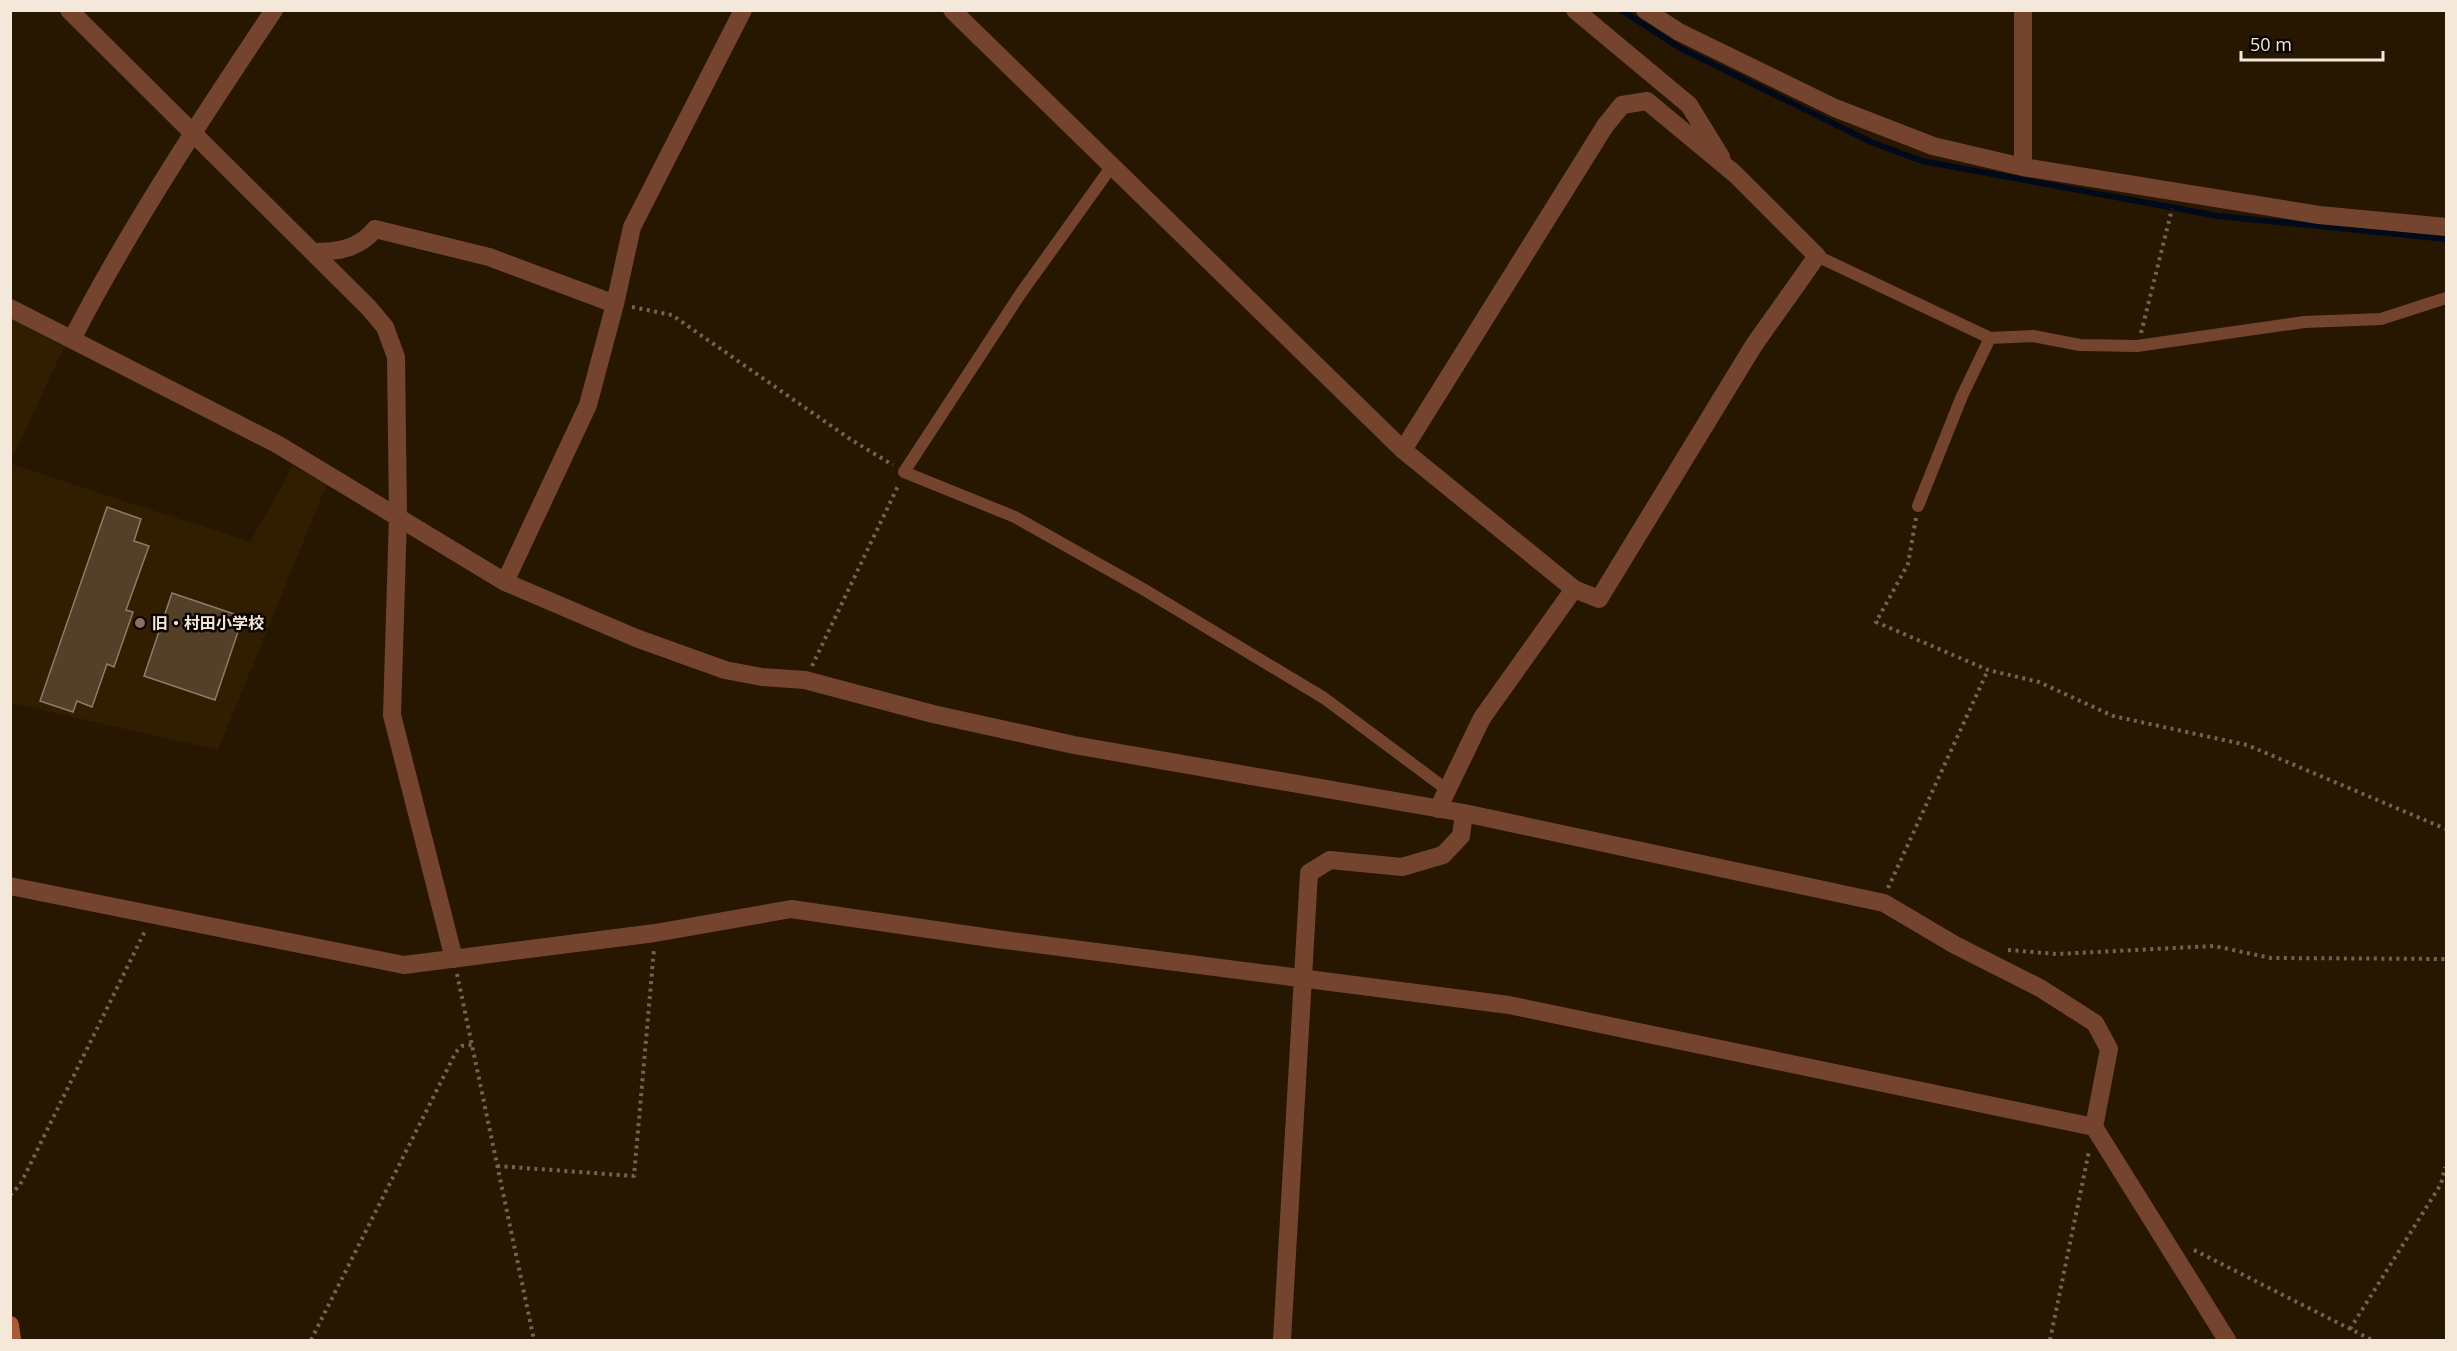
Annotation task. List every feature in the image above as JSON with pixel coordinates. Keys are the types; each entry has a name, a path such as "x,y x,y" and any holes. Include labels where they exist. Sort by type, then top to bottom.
{"street":[{"path":"69,10 368,307 385,327 396,357 398,516 392,715 454,959"},
{"path":"72,339 100,284 193,133 274,10"},
{"path":"505,582 588,405 615,304 632,227 743,10"},
{"path":"952,10 1403,450 1574,589 1599,599 1754,345 1817,256 1728,169 1647,101 1622,105 1605,126 1403,450"},
{"path":"1575,10 1689,105 1728,169"},
{"path":"1645,10 1679,32 1835,108 1933,146 2023,166 2319,215 2446,226"},
{"path":"2023,10 2023,166"},
{"path":"313,252 339,252 367,239 375,229 489,257 615,304"},
{"path":"10,308 277,444 505,582 615,630 725,670 762,677 805,680 933,714 1074,745 1464,813 1884,903 1955,945 2040,987 2095,1023 2109,1049 2094,1127 2228,1341"},
{"path":"1438,809 1482,718 1574,589"},
{"path":"1282,1341 1309,873 1330,860 1402,867 1443,855 1461,836 1464,813"},
{"path":"10,886 404,965 655,933 791,909 997,939 1302,976 1509,1005 2094,1127"},
{"path":"10,1325 12,1341"}],"lane":[{"path":"1112,166 1021,293 904,472 1015,517 1143,589 1324,698 1446,789"},
{"path":"1817,256 1990,338 2033,336 2080,345 2137,346 2304,322 2381,318 2446,298"},
{"path":"1918,506 1962,396 1990,338"}],"path":[{"path":"2137,346 2176,191"},
{"path":"615,304 672,315 850,439 904,472 805,680"},
{"path":"1918,506 1908,564 1876,622 1988,670 2039,682 2113,716 2247,745 2446,830"},
{"path":"1884,903 1889,883 1988,670"},
{"path":"10,1195 20,1185 153,914"},
{"path":"497,1166 634,1176 655,933"},
{"path":"2001,949 2057,954 2214,946 2271,958 2446,959"},
{"path":"454,959 534,1341"},
{"path":"311,1341 456,1052 462,1046 472,1045"},
{"path":"2050,1341 2094,1127"},
{"path":"2350,1329 2441,1184 2445,1167"},
{"path":"2192,1250 2372,1341"}],"shaded area":[{"path":"11,316 64,347 11,461"},
{"name":"旧・村田小学校","path":"11,464 250,542 293,466 327,484 218,750 11,703"}],"building":[{"path":"107,507 141,519 134,541 149,546 126,610 133,612 114,667 107,664 92,707 77,701 73,712 40,701"},
{"path":"172,593 243,617 215,700 144,676"}],"waterway":[{"path":"1621,10 1680,48 1871,142 1922,161 2218,216 2446,239"}],"place":[{"name":"旧・村田小学校","path":"140,623"}]}
